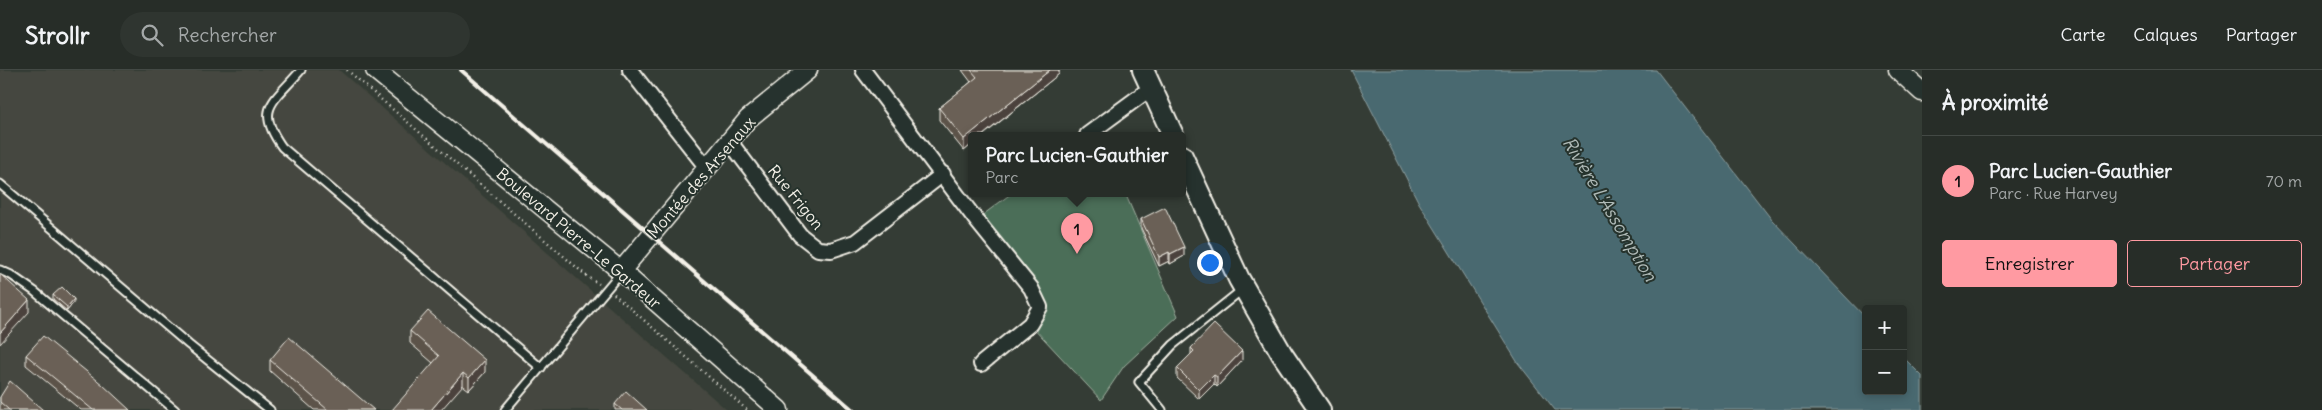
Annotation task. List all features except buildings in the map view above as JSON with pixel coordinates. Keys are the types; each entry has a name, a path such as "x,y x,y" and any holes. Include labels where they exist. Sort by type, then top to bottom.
{"main road":[{"path":"1147,79 1172,132"},
{"path":"1186,165 1244,288 1282,354 1320,410"}],"street":[{"name":"Boulevard Pierre-Le Gardeur","path":"375,70 622,271 779,410"},
{"path":"630,70 707,168"},
{"name":"Montée des Arsenaux","path":"622,271 748,119 808,70"},
{"path":"864,70 976,220 1032,288 1040,307 1030,324 981,364"},
{"path":"1898,70 1922,92"},
{"path":"1090,132 1147,79"},
{"name":"Rue Frigon","path":"730,142 800,235 818,249 831,250 855,242 943,174"}],"lane":[{"path":"301,70 270,106 266,117 270,131 282,148 541,368"},
{"path":"0,184 189,345 270,410"},
{"path":"0,270 12,274 34,291 175,410"},
{"path":"505,410 622,271"},
{"path":"1162,410 1138,382 1173,345 1244,288"}],"path":[{"path":"347,70 589,278 608,288 747,410"}],"shaded area":[{"path":"0,70 339,70 727,410 0,410"}],"green space":[{"path":"1007,197 1127,197 1178,316 1124,366 1101,400 1030,324 1040,307 976,220"}],"water":[{"name":"Rivière L'Assomption","path":"1351,70 1656,70 1772,220 1862,314 1862,395 1907,395 1907,361 1922,376 1922,410 1555,410 1518,363 1419,203"}],"railway":[{"path":"461,70 853,410"}],"place":[{"name":"Parc Lucien-Gauthier","path":"1077,254"}]}
